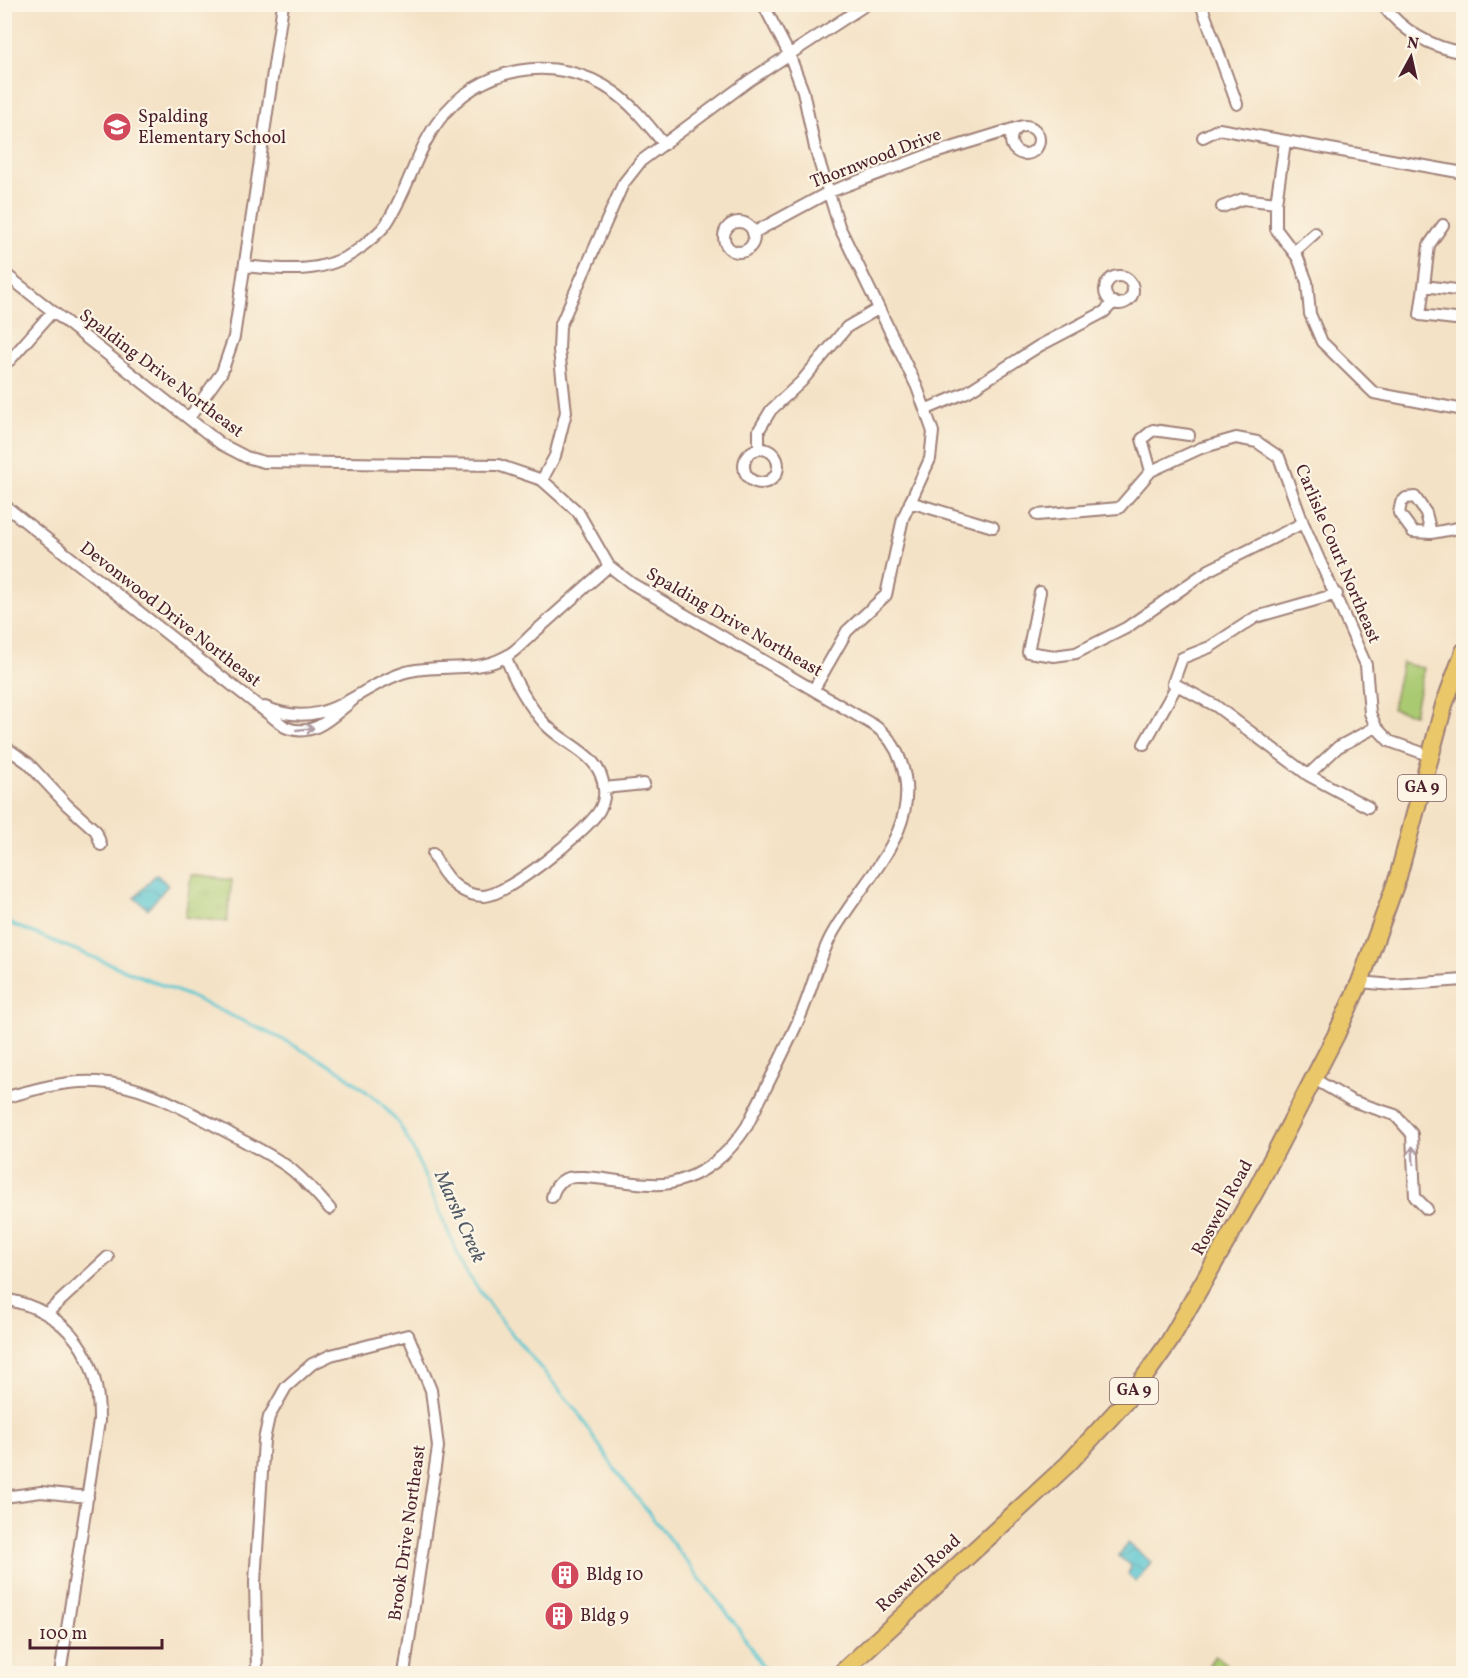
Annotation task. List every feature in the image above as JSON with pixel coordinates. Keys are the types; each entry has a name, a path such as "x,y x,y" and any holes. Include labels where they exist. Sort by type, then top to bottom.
{"main road":[{"name":"Roswell Road","path":"840,1674 1068,1464 1133,1393 1169,1342 1225,1245 1314,1079 1360,982 1398,877 1444,705 1464,651"}],"street":[{"path":"189,418 215,385 228,358 245,266 283,4"},
{"path":"763,4 789,54 803,91 815,148 846,242 927,409 933,432 933,448 903,518 886,595 847,631 814,689"},
{"path":"542,480 555,456 566,412 559,350 560,326 623,184 641,161 664,144 789,54 867,4"},
{"path":"1202,4 1237,104"},
{"path":"1382,4 1405,28 1425,41 1464,53"},
{"path":"245,266 309,270 335,263 357,250 387,223 427,139 446,112 473,88 506,73 550,68 593,80 630,105 664,144"},
{"name":"Thornwood Drive","path":"753,232 829,192 928,156 1016,128"},
{"path":"1203,137 1219,129 1464,173"},
{"path":"1284,142 1275,203 1276,229 1294,252 1307,282 1311,314 1322,342 1374,393 1464,410"},
{"path":"1222,207 1243,199 1275,203"},
{"path":"1443,225 1429,245 1420,315 1464,320"},
{"path":"1294,252 1315,233"},
{"name":"Spalding Drive Northeast","path":"4,273 230,449 264,462 498,465 542,480 578,512 609,566 656,598 875,726 890,740 904,771 906,805 891,846 830,938 800,1017 747,1126 723,1157 687,1178 647,1185 571,1177 558,1184 552,1197"},
{"path":"1424,286 1464,291"},
{"path":"927,409 967,392 1039,346 1104,312 1114,302"},
{"path":"759,449 759,429 771,410 801,382 847,327 878,309"},
{"path":"4,362 10,360 52,312"},
{"path":"1151,471 1142,439 1153,430 1189,435"},
{"name":"Carlisle Court Northeast","path":"1037,515 1119,508 1151,471 1201,448 1236,438 1257,442 1279,458 1303,523 1337,594 1366,665 1370,713 1376,728"},
{"path":"910,502 993,527"},
{"name":"Devonwood Drive Northeast","path":"4,505 256,705 282,712 305,714 327,711 406,672 431,668 471,668 506,657 609,566"},
{"path":"1040,591 1028,652 1054,656 1076,653 1126,628 1209,570 1303,523"},
{"path":"1431,533 1464,527"},
{"path":"1337,594 1256,617 1210,646 1182,658 1173,683 1216,706 1308,775 1368,807"},
{"path":"433,854 448,879 461,890 480,896 499,893 544,861 593,818 602,804 604,788 602,774 595,762 556,734 537,715 506,657"},
{"path":"1143,744 1177,686"},
{"path":"256,705 285,727 304,731 319,727 353,700"},
{"path":"1308,775 1338,747 1376,728 1389,741 1431,756"},
{"path":"4,746 28,763 66,805 96,831 101,845"},
{"path":"604,788 644,784"},
{"path":"1360,982 1394,985 1464,980"},
{"path":"1314,1079 1352,1101 1395,1115 1401,1121 1412,1134 1415,1197 1426,1209"},
{"path":"5,1097 47,1085 79,1082 114,1083 144,1091 276,1159 305,1181 330,1209"},
{"path":"46,1314 108,1257"},
{"path":"4,1299 27,1305 63,1326 80,1344 90,1361 96,1382 99,1421 60,1674"},
{"name":"Brook Drive Northeast","path":"257,1674 255,1582 264,1440 276,1401 292,1380 312,1364 408,1335 431,1390 438,1447 404,1674"},
{"path":"4,1497 41,1492 88,1497"}],"green space":[{"path":"1402,663 1424,668 1414,714 1392,709"},
{"path":"191,875 232,880 227,922 185,917"},
{"path":"1215,1656 1227,1664 1221,1673 1203,1673"}],"water":[{"path":"156,874 168,885 148,909 135,898"},
{"path":"1128,1543 1151,1562 1136,1582 1128,1575 1131,1565 1118,1556"}],"waterway":[{"name":"Marsh Creek","path":"4,921 189,996 286,1041 340,1071 382,1104 399,1124 412,1147 464,1269 501,1321 576,1410 616,1471 733,1621 768,1674"}],"place":[{"name":"Spalding Elementary School","path":"117,127"},
{"name":"Bldg 10","path":"565,1575"},
{"name":"Bldg 9","path":"559,1616"}]}
